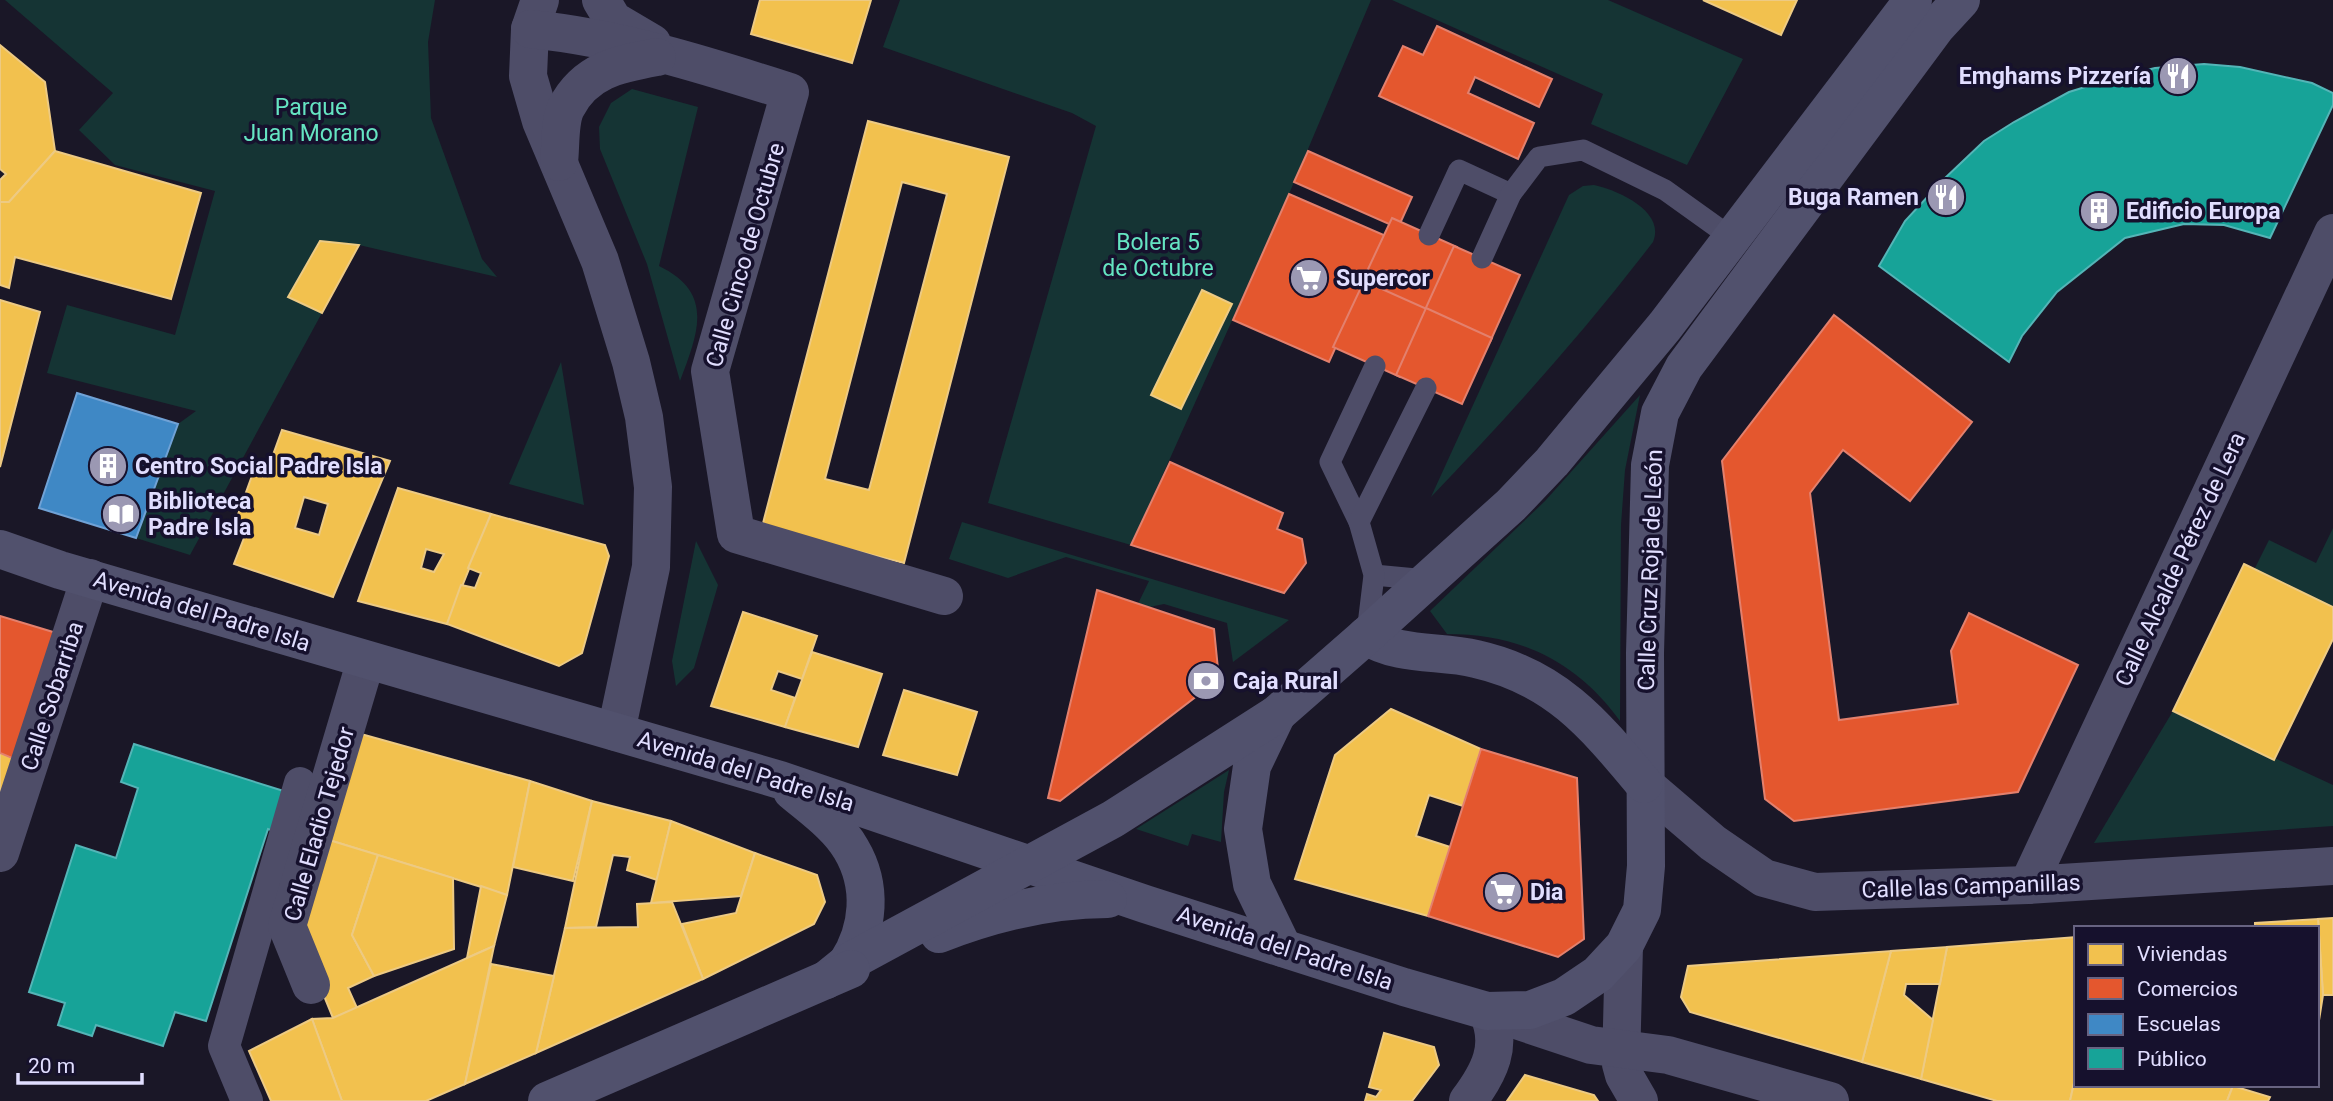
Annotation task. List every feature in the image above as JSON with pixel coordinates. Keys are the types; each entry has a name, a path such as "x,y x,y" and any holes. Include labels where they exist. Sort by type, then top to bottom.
{"main road":[{"path":"836,971 1113,819 1277,714 1366,636 1511,505 1552,462 1665,326 1913,0"},
{"name":"Calle Cruz Roja de León","path":"1564,997 1598,974 1624,947 1642,910 1646,866 1644,784 1650,465 1660,413 1684,367 1937,26 1961,0"},
{"name":"Avenida del Padre Isla","path":"0,549 366,660 780,780 1145,904 1487,1011 1530,1010 1564,997"},
{"path":"1366,636 1392,648 1476,659 1551,688 1577,709 1644,784"},
{"path":"1277,714 1252,766 1243,829 1252,884 1283,948"},
{"path":"780,780 828,822 851,848 863,880 866,917 859,944 836,971"},
{"path":"547,1101 836,971 960,926 1021,908 1079,899 1122,899 1145,904"}],"street":[{"name":"Calle Cinco de Octubre","path":"601,0 613,20 673,54"},
{"name":"Calle Cinco de Octubre","path":"616,732 651,567 653,487 644,417 600,261 541,121 528,76 535,14 571,33 673,54 790,92 710,371 736,534 944,596"},
{"name":"Calle Cinco de Octubre","path":"559,165 565,109 589,80 610,66 673,54"},
{"name":"Calle Alcalde Pérez de Lera","path":"2028,885 2333,233"},
{"name":"Calle Sobarriba","path":"0,853 90,578"},
{"name":"Calle Eladio Tejedor","path":"311,985 287,926 366,660"},
{"name":"Calle Eladio Tejedor","path":"247,1101 224,1046 300,783"},
{"name":"Calle las Campanillas","path":"1644,784 1713,844 1764,877 1815,892 2028,885 2333,866"},
{"path":"1624,947 1624,1076 1639,1101"},
{"path":"1468,1101 1486,1073 1495,1048 1496,1035 1487,1011"},
{"name":"Avenida del Padre Isla","path":"1487,1011 1591,1045 1668,1055 1830,1101"}],"lane":[{"path":"1482,258 1511,194 1539,157 1583,150 1665,190 1731,238"},
{"path":"1429,235 1459,170 1511,194"},
{"path":"1366,636 1374,575 1359,522 1330,462 1375,366"},
{"path":"1359,522 1426,388"},
{"path":"1374,575 1427,580"}],"green space":[{"name":"Parque Juan Morano","path":"5,0 435,0 428,42 431,118 482,259 497,277 359,245 190,555 136,538 178,424 196,411 47,373 67,305 175,335 215,191 115,165 79,130 113,93"},
{"name":"Bolera 5 de Octubre","path":"900,0 1371,0 1289,194 1131,545 988,503 1096,126 1072,113 883,47"},
{"path":"1392,0 1608,0 1743,59 1687,165 1591,124 1603,94"},
{"path":"632,89 698,107 659,266 677,277 695,302 696,331 680,381 647,264 600,149 599,127 611,103"},
{"path":"1594,185 1626,197 1646,212 1655,231 1653,242 1546,372 1431,497 1569,195 1583,186"},
{"path":"561,362 584,505 509,484"},
{"path":"1640,395 1625,470 1621,525 1620,721 1585,683 1545,655 1499,639 1447,634 1430,611 1545,501"},
{"path":"962,522 1289,620 1233,662 1227,623 1164,604 1135,610 1149,581 1066,557 1008,578 949,559"},
{"path":"2333,528 2333,607 2254,570 2269,540 2316,563"},
{"path":"696,541 718,585 694,668 676,686 672,661"},
{"path":"2173,711 2333,785 2333,826 2094,843"},
{"path":"1229,770 1224,792 1221,842 1192,834 1188,846 1136,829"}],"building: Viviendas":[{"path":"760,0 871,0 852,63 751,34"},
{"path":"1703,0 1797,0 1781,35"},
{"path":"0,45 45,82 55,151 9,202 0,202 0,180 6,174 0,169"},
{"path":"868,121 1009,157 904,563 762,527","holes":["902,182 947,194 869,490 825,479"]},
{"path":"55,151 201,193 171,299 15,257 9,288 0,285 0,202 9,202"},
{"path":"320,241 359,245 322,313 288,297"},
{"path":"1202,290 1232,304 1181,409 1151,395"},
{"path":"0,300 40,312 0,467"},
{"path":"282,430 390,461 333,597 234,564 249,525 236,520 253,473 265,477","holes":["304,497 328,504 319,535 295,528"]},
{"path":"398,488 491,514 447,624 358,601","holes":["426,549 444,554 434,572 421,568"]},
{"path":"491,514 605,545 609,556 582,653 559,666 447,624 461,585 475,588 481,573 468,568"},
{"path":"2244,564 2333,607 2333,639 2274,760 2173,711"},
{"path":"743,612 817,636 802,679 778,671 771,690 795,698 785,727 711,706"},
{"path":"812,652 882,674 858,747 785,727"},
{"path":"904,690 977,712 957,775 883,755"},
{"path":"1391,709 1481,749 1463,806 1429,795 1416,836 1450,847 1428,916 1295,879 1335,755"},
{"path":"361,734 530,781 507,895 329,840"},
{"path":"0,753 24,763 0,829"},
{"path":"530,781 592,801 573,881 513,867"},
{"path":"592,801 671,821 657,880 627,870 630,857 613,855 596,927 565,928"},
{"path":"671,821 755,853 741,896 651,903"},
{"path":"329,840 378,855 352,935 374,976 348,988 357,1008 333,1018 300,937"},
{"path":"755,853 817,875 825,902 814,924 703,979 682,924 736,913"},
{"path":"378,855 453,878 454,949 374,976 352,935"},
{"path":"481,886 507,895 494,946 467,958"},
{"path":"672,902 703,979 536,1053 565,928 638,927 637,904"},
{"path":"2333,918 2333,995 2323,995 2318,919"},
{"path":"2318,919 2318,926 2255,926 2255,923"},
{"path":"2319,934 2323,995 2319,1020"},
{"path":"2074,937 2074,1083 2070,1101 1997,1101 1921,1079 1947,947"},
{"path":"494,946 465,1084 426,1101 342,1101 312,1019 333,1018"},
{"path":"1947,947 1940,984 1906,984 1904,995 1933,1020 1921,1079 1862,1062 1891,951"},
{"path":"1891,951 1862,1062 1690,1012 1681,997 1688,966"},
{"path":"491,964 554,976 536,1053 465,1084"},
{"path":"312,1019 342,1101 271,1101 249,1051"},
{"path":"1384,1033 1434,1047 1439,1065 1412,1101 1365,1101 1367,1094 1376,1097 1381,1090 1369,1087"},
{"path":"1525,1075 1594,1095 1598,1101 1507,1101"},
{"path":"2074,1083 2074,1087 2232,1087 2227,1101 2070,1101"},
{"path":"2233,1087 2270,1097 2268,1101 2227,1101"}],"building: Comercios":[{"path":"1437,26 1552,79 1539,107 1475,77 1468,93 1534,123 1518,159 1379,96 1403,46 1423,55"},
{"path":"1308,151 1412,197 1398,228 1294,182"},
{"name":"Supercor","path":"1289,194 1386,236 1329,362 1233,320"},
{"path":"1392,218 1457,247 1428,314 1361,284"},
{"path":"1454,246 1520,275 1490,342 1424,312"},
{"path":"1364,281 1429,310 1400,377 1333,347"},
{"path":"1426,308 1492,338 1462,404 1396,375"},
{"path":"1834,315 1972,422 1910,501 1843,450 1810,493 1839,720 1958,704 1951,651 1969,613 2078,665 2018,792 1794,821 1765,799 1722,461"},
{"path":"1170,462 1283,513 1277,529 1302,539 1306,563 1284,593 1131,545"},
{"path":"1097,590 1214,629 1219,679 1060,801 1048,798"},
{"path":"0,616 63,635 24,763 0,753"},
{"path":"1481,749 1577,778 1584,939 1558,957 1428,916"}],"building: Escuelas":[{"name":"Centro Social Padre Isla","path":"77,393 178,424 136,538 39,508"}],"building: Público":[{"name":"Edificio Europa","path":"2204,64 2240,67 2312,83 2333,93 2333,105 2270,238 2224,225 2184,224 2125,238 2057,292 2022,336 2009,362 1879,266 1905,221 1943,180 1984,141 2014,122 2069,92 2111,79 2155,68"},
{"path":"134,744 290,793 277,832 268,829 206,1021 175,1012 163,1046 96,1025 92,1036 58,1025 65,1003 29,992 76,845 116,858 138,788 121,782"}],"place":[{"name":"Emghams Pizzería","path":"2178,76"},
{"name":"Buga Ramen","path":"1946,197"},
{"name":"Edificio Europa","path":"2099,211"},
{"name":"Supercor","path":"1309,278"},
{"name":"Centro Social Padre Isla","path":"108,466"},
{"name":"Biblioteca Padre Isla","path":"121,514"},
{"name":"Caja Rural","path":"1206,681"},
{"name":"Dia","path":"1503,892"}]}
